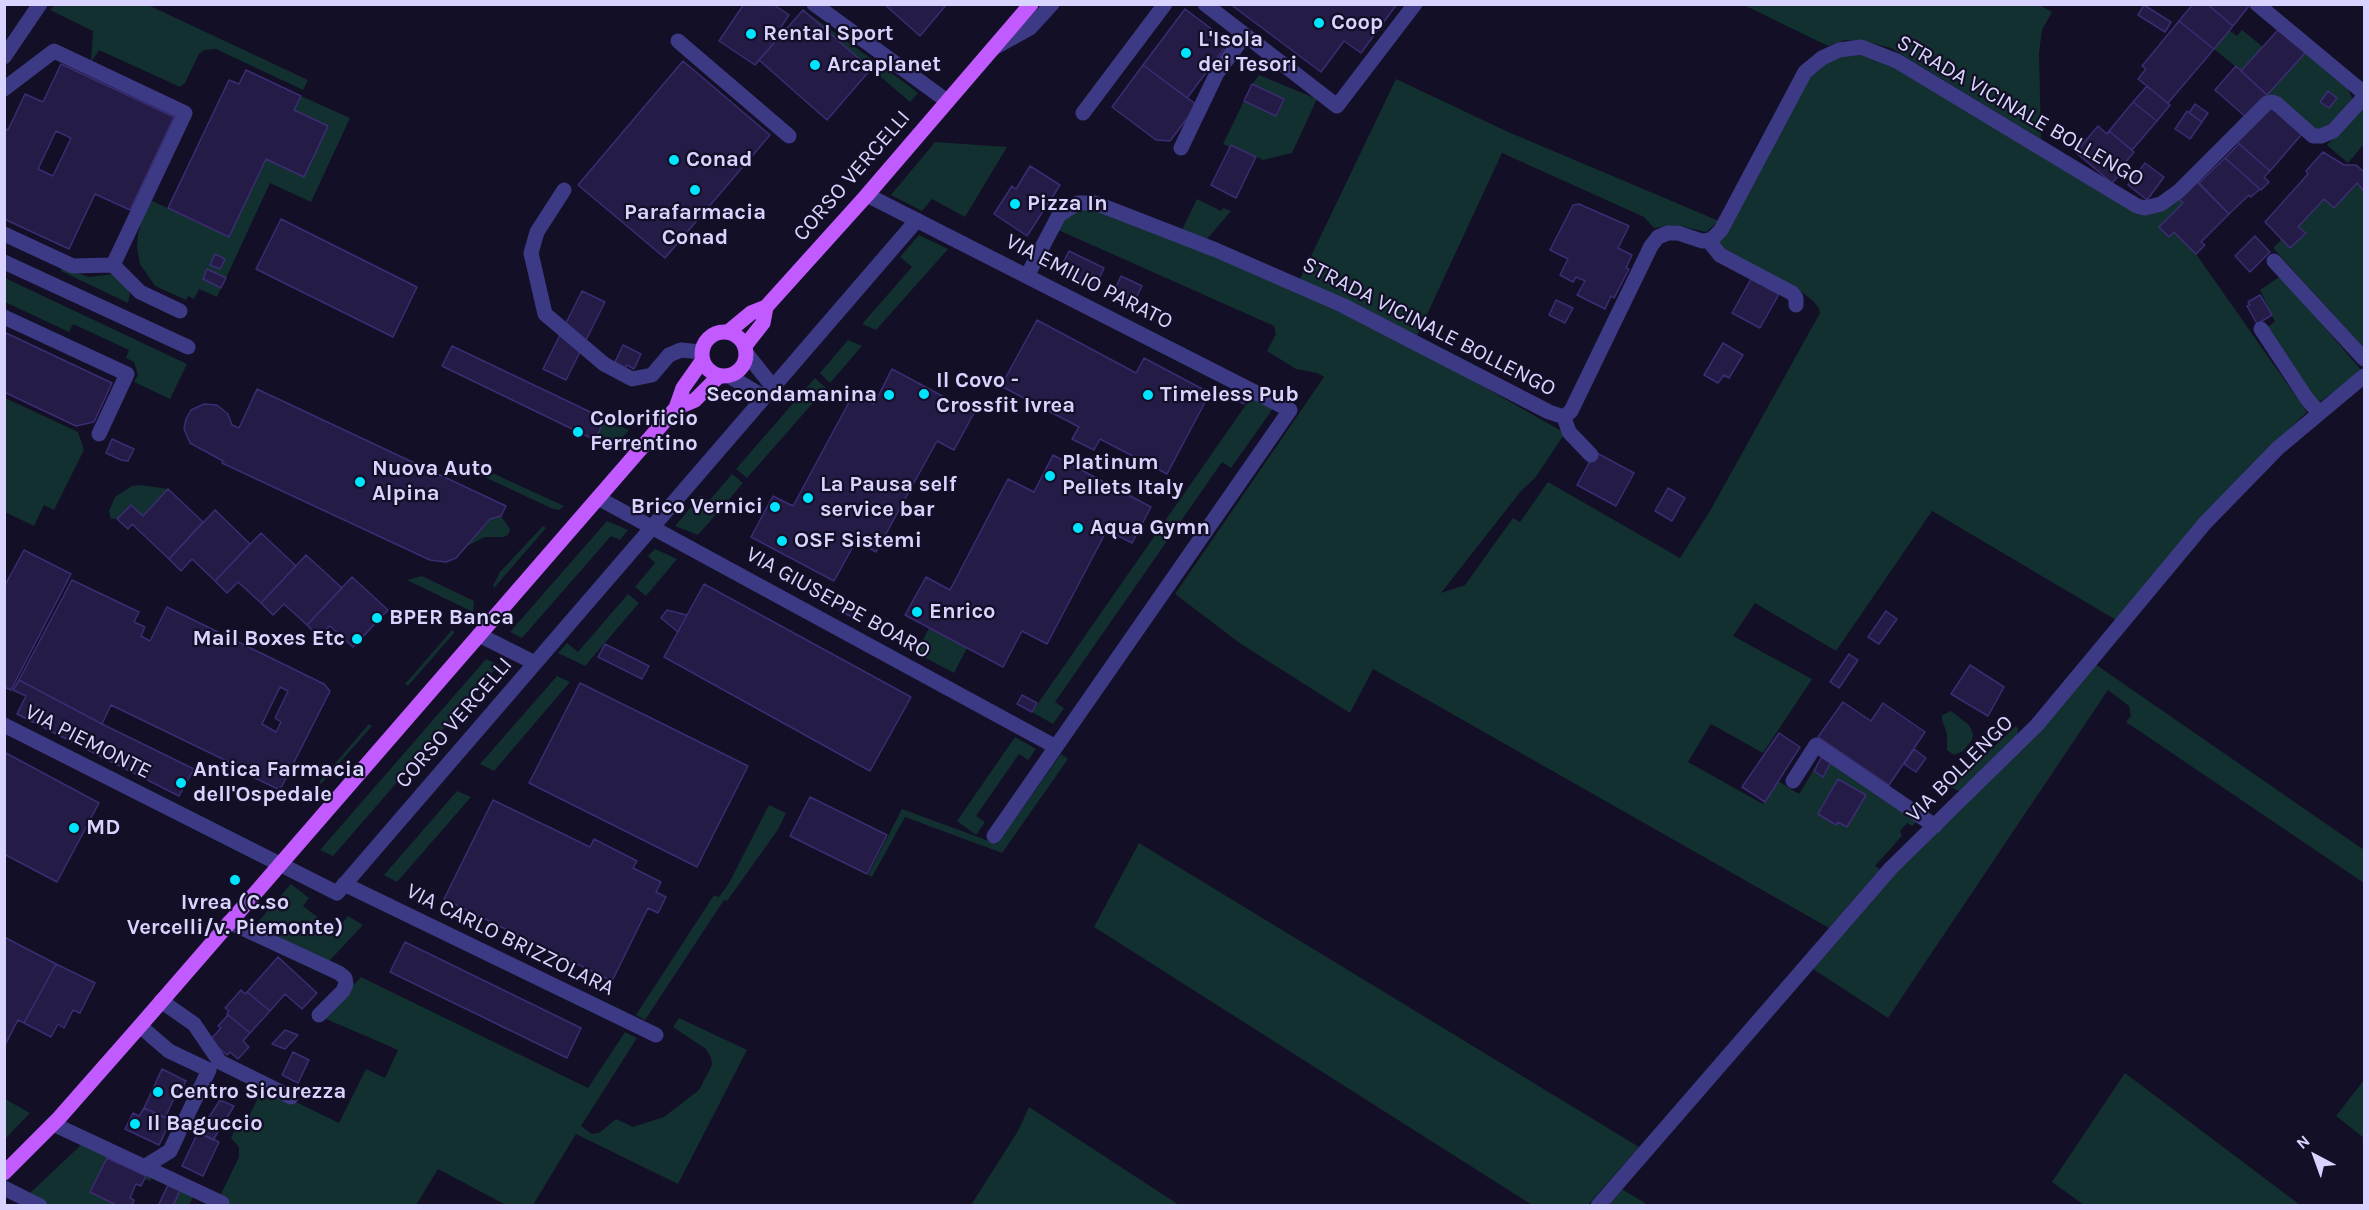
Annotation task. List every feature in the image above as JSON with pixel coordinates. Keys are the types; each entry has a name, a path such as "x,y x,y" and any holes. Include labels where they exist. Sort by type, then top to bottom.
{"main road":[{"name":"CORSO VERCELLI","path":"728,332 751,313 766,307 867,195 1031,4"},
{"name":"CORSO VERCELLI","path":"746,350 763,323 766,307"},
{"path":"728,332 736,335 746,350 742,367 724,376 707,370 702,357 705,341 712,334 728,332"},
{"name":"CORSO VERCELLI","path":"4,1173 53,1124 140,1026 676,408 683,388 702,357"},
{"name":"CORSO VERCELLI","path":"676,408 694,400 724,376"}],"street":[{"path":"4,57 40,4"},
{"name":"CORSO VERCELLI","path":"814,4 947,101"},
{"path":"992,50 1030,28 1052,4"},
{"path":"1083,113 1165,4"},
{"path":"1205,4 1337,106 1415,4"},
{"path":"2257,4 2364,95"},
{"path":"1181,148 1217,73 1245,36"},
{"path":"678,41 789,136"},
{"name":"STRADA VICINALE BOLLENGO","path":"1027,276 1059,215 1078,203 1095,203 1216,250 1342,305 1549,412 1564,417 1570,411 1651,246 1658,237 1668,233 1678,233 1702,241 1711,240 1721,230 1805,72 1821,58 1839,50 1861,47 1897,61 2137,206 2145,208 2161,204 2179,191 2267,103 2277,104 2313,136 2321,136 2333,131 2364,95"},
{"path":"4,89 54,51 185,112 114,265"},
{"path":"564,190 537,232 531,253 545,314 604,364 632,379 652,375 669,355 681,350 702,357"},
{"name":"VIA EMILIO PARATO","path":"867,195 1290,410 1056,747"},
{"name":"CORSO VERCELLI","path":"344,884 917,220"},
{"path":"4,234 73,266 114,265 140,292 180,312"},
{"path":"1708,240 1720,255 1792,293 1796,298 1796,305"},
{"path":"4,261 188,347"},
{"path":"2274,261 2364,359"},
{"path":"4,317 128,374 99,434"},
{"path":"2261,329 2307,399 2319,412"},
{"path":"746,350 769,392"},
{"path":"724,376 769,392"},
{"name":"VIA BOLLENGO","path":"1598,1206 1891,868 2037,725 2205,523 2278,448 2364,376"},
{"path":"1564,417 1569,432 1591,455"},
{"name":"VIA GIUSEPPE BOARO","path":"598,498 1056,747"},
{"path":"478,635 535,663"},
{"name":"VIA PIEMONTE","path":"4,725 280,864"},
{"path":"1793,781 1816,745 1935,826"},
{"path":"994,836 1056,747"},
{"path":"280,864 337,892 344,884"},
{"name":"VIA CARLO BRIZZOLARA","path":"344,884 656,1035"},
{"path":"229,922 339,973 345,978 346,984 343,991 319,1015"},
{"path":"161,1001 194,1024 220,1062 291,1097"},
{"path":"140,1026 169,1051 209,1070 170,1151 144,1167"},
{"path":"53,1124 222,1203"},
{"path":"4,1188 40,1206"}],"green space":[{"path":"55,5 148,5 308,80 303,90 216,49 204,50 199,54 185,83 180,87 99,50 91,62 93,31 50,10"},
{"path":"1744,5 2039,5 2052,12 2042,30 2039,53 2041,139 1891,48 1863,41 1845,40 1828,46"},
{"path":"803,10 908,85 918,93 910,102"},
{"path":"2229,30 2237,36 2242,30 2263,47 2241,71 2214,49"},
{"path":"2306,52 2347,86 2352,98 2329,126 2319,132 2267,95","holes":["2328,91 2337,99 2329,108 2320,102"]},
{"path":"1840,53 1874,55 2136,210 2177,197 2183,203 2159,227 2169,237 2174,232 2196,254 2307,412 2263,454 2116,620 1932,511 1836,651 1755,603 1733,636 1812,679 1763,753 1711,724 1688,762 1763,804 1778,781 1799,794 1822,756 1917,821 1912,826 1907,823 1900,831 1902,836 1875,866 1880,869 1829,928 1373,669 1350,713 1241,644 1175,594 1324,377 1317,373 1296,369 1267,351 1276,334 1274,326 1056,229 1058,224 1075,212 1091,209 1292,287 1426,354 1565,433 1535,478 1521,491 1441,593 1465,585 1513,518 1520,522 1548,482 1680,558 1710,511 1820,313 1819,308 1803,293 1718,246 1719,240 1805,79"},
{"path":"1259,75 1317,99 1292,153 1263,160 1231,145 1229,147 1223,144 1244,101 1277,116 1284,99 1252,84"},
{"path":"1396,79 1506,131 1719,221 1706,232 1676,225 1654,228 1644,217 1502,153 1416,338 1300,279"},
{"path":"301,96 350,118 311,202 270,183 226,278 207,269 203,279 221,288 217,297 199,289 194,299 188,296 186,300 155,286 140,264 137,248 138,234 148,199 229,237 266,159 304,177 294,110"},
{"path":"2364,109 2364,144 2348,163 2327,145 2353,117"},
{"path":"935,142 1007,147 965,217 932,199 922,211 891,195"},
{"path":"2357,183 2364,191 2364,348 2273,248 2282,239 2290,248 2305,234 2298,227 2324,199 2334,208"},
{"path":"1197,199 1221,211 1223,208 1231,211 1207,239 1182,230"},
{"path":"919,235 948,249 876,330 862,324 912,267 900,257"},
{"path":"62,267 88,277 114,274 130,294 128,303 61,271"},
{"path":"2279,277 2362,371 2318,403 2267,327 2275,322 2260,290"},
{"path":"5,278 187,364 170,399 134,382 138,375 134,362 126,358 129,350 73,324 69,332 5,302"},
{"path":"848,340 862,346 830,383 820,373"},
{"path":"815,378 826,388 747,478 736,469"},
{"path":"1252,396 1274,407 1231,468 1222,462 1055,702 1064,708 1053,724 1032,712"},
{"path":"5,398 78,432 84,450 54,510 44,505 34,526 5,512"},
{"path":"605,419 629,430 613,449 595,440"},
{"path":"466,461 564,506 559,510 553,509 463,467"},
{"path":"732,474 743,483 698,535 675,526 701,495 709,501"},
{"path":"132,486 168,489 143,516 111,519 109,511 115,497"},
{"path":"501,516 510,529 508,535 485,537 467,546 493,517"},
{"path":"607,521 628,530 620,540 611,536 522,638 510,632"},
{"path":"543,526 546,528 494,588 500,572"},
{"path":"655,549 677,559 646,596 635,587 655,563 648,556"},
{"path":"422,576 474,601 473,612 407,580"},
{"path":"628,594 639,603 585,666 558,653 567,643 578,652"},
{"path":"929,628 967,648 954,673 916,653"},
{"path":"452,630 455,632 408,686 405,684"},
{"path":"486,659 499,665 333,856 320,850"},
{"path":"2095,664 2364,850 2364,883 2126,722 2131,716 2129,706 2108,690 1888,1018 1810,967 1894,872"},
{"path":"557,676 570,682 494,771 480,764"},
{"path":"1951,711 1969,725 1973,734 1972,740 1963,751 1954,755 1947,750 1947,734 1942,720 1942,715"},
{"path":"369,724 372,726 321,784 319,782"},
{"path":"2016,726 2017,735 1959,791 1951,787"},
{"path":"1015,737 1036,749 1028,760 1019,754 976,816 985,822 976,835 957,821"},
{"path":"1061,754 1068,759 1002,853 905,817 872,877 868,875 902,809 997,844"},
{"path":"457,791 471,797 397,882 384,875"},
{"path":"769,805 786,813 777,831 727,901 724,900 645,1020 636,1015 714,895 719,897 729,883"},
{"path":"1139,843 1639,1147 1588,1205 1532,1205 1094,927"},
{"path":"291,884 309,898 303,906 335,931 348,916 363,925 329,961 274,936 257,923"},
{"path":"361,977 588,1088 625,1032 637,1038 581,1126 592,1134 599,1133 616,1119 633,1127 664,1117 699,1090 712,1065 711,1058 706,1049 673,1027 679,1018 747,1050 678,1184 576,1134 533,1205 506,1205 438,1169 416,1205 225,1205 220,1196 239,1157 239,1147 231,1138 236,1127 242,1130 260,1094 245,1086 249,1079 339,1123 366,1069 385,1078 398,1050 324,1018"},
{"path":"2125,1073 2300,1205 2084,1205 2052,1182"},
{"path":"2364,1080 2364,1138 2336,1116"},
{"path":"5,1099 30,1113 5,1139"},
{"path":"1029,1107 1179,1205 971,1205 1018,1131"},
{"path":"82,1144 152,1177 150,1181 145,1179 146,1176 107,1158 90,1192 118,1205 50,1205 28,1195"},
{"path":"1620,1188 1648,1205 1605,1206"},
{"path":"180,1190 193,1197 189,1205 173,1206"}],"building":[{"name":"Rental Sport","path":"744,4 773,4 789,15 777,33 780,36 755,65 719,41"},
{"path":"884,4 947,4 920,36"},
{"name":"Coop","path":"1230,4 1397,4 1361,53 1344,41 1321,72"},
{"path":"2193,4 2207,4 2233,26 2214,49 2179,21"},
{"path":"2207,4 2247,4 2249,6 2233,26"},
{"path":"2144,5 2171,22 2165,32 2138,15"},
{"name":"L'Isola dei Tesori","path":"1185,9 1229,42 1187,98 1143,65"},
{"name":"Arcaplanet","path":"803,10 871,69 827,120 759,60"},
{"path":"2179,21 2214,49 2168,103 2138,79 2146,69 2142,66"},
{"path":"2278,30 2306,52 2267,95 2241,71"},
{"name":"Conad","path":"683,61 770,135 665,258 578,185"},
{"path":"61,64 174,117 130,210 95,194 69,249 4,219 4,128 8,130 25,94 43,102","holes":["56,131 71,138 53,176 38,169"]},
{"path":"1143,65 1197,105 1170,141 1156,140 1112,107"},
{"path":"2236,66 2267,95 2247,118 2215,90"},
{"path":"246,70 301,96 294,110 328,126 304,177 266,159 229,237 168,208 229,80 239,84"},
{"path":"1252,84 1284,99 1276,116 1244,101"},
{"path":"2147,86 2170,105 2157,121 2133,102"},
{"path":"2328,91 2337,98 2329,108 2320,102"},
{"path":"2133,102 2157,121 2132,150 2109,131"},
{"path":"2195,104 2208,113 2202,122 2189,113"},
{"path":"2271,106 2302,134 2270,171 2236,141"},
{"path":"2187,111 2202,122 2190,139 2175,129"},
{"path":"2098,126 2107,134 2109,131 2134,152 2119,170 2121,173 2112,183 2073,150 2078,143 2081,146"},
{"path":"2239,144 2270,171 2264,177 2269,182 2261,190 2225,158"},
{"path":"1231,145 1256,157 1236,198 1211,185"},
{"path":"2323,152 2344,165 2356,165 2364,172 2364,191 2357,183 2334,208 2324,199 2298,227 2306,233 2290,248 2265,222 2308,174 2306,171"},
{"path":"2225,158 2260,189 2251,197 2249,195 2229,214 2199,183"},
{"path":"2145,163 2164,177 2147,200 2128,185"},
{"path":"1030,166 1060,185 1027,236 994,214 1012,186 1016,189"},
{"path":"2195,180 2229,214 2201,242 2205,245 2196,254 2174,232 2169,237 2159,227 2183,203 2177,197"},
{"path":"1579,204 1629,226 1618,248 1632,255 1626,268 1629,269 1614,298 1611,296 1605,309 1577,295 1585,281 1576,277 1573,282 1560,275 1568,259 1550,250 1573,205"},
{"path":"281,219 417,287 393,337 256,269"},
{"path":"2255,236 2270,252 2250,272 2235,256"},
{"path":"1069,251 1104,268 1095,288 1059,271"},
{"path":"215,254 225,259 220,269 210,265"},
{"path":"207,269 226,278 221,288 203,279"},
{"path":"1121,276 1142,286 1132,306 1112,296"},
{"path":"1751,279 1779,294 1760,328 1732,313"},
{"path":"582,291 605,302 566,380 543,369"},
{"path":"2260,295 2272,315 2257,324 2247,306 2250,305 2248,302"},
{"path":"1556,300 1573,308 1565,323 1549,315"},
{"path":"1037,320 1136,373 1144,358 1210,393 1167,474 1100,439 1094,450 1072,439 1079,427 1001,386"},
{"path":"4,332 112,383 94,422 76,426 4,392"},
{"path":"1723,343 1743,355 1729,378 1724,375 1718,383 1704,375"},
{"path":"623,345 641,354 634,369 627,365 623,371 613,366"},
{"path":"452,346 605,419 595,440 442,366"},
{"path":"892,369 974,413 954,450 937,441 876,552 856,541 834,581 751,537 773,496 793,506 854,393 874,404"},
{"path":"1235,387 1249,395 1244,404 1230,396"},
{"name":"Nuova Auto Alpina","path":"257,389 506,506 501,516 490,519 456,558 446,562 430,560 222,463 223,461 190,443 184,429 191,410 204,404 217,405 228,414 232,425 239,428"},
{"path":"112,439 134,449 128,461 106,453"},
{"path":"1595,452 1634,473 1616,506 1577,485"},
{"path":"1053,455 1151,507 1132,543 1107,530 1047,644 1022,631 1003,667 905,615 926,577 950,590 1008,479 1034,492"},
{"path":"1668,488 1685,498 1672,521 1655,511"},
{"path":"168,489 203,522 169,559 132,524 128,529 117,519 131,505 143,516"},
{"path":"215,510 250,544 215,581 192,559 181,571 169,559"},
{"path":"261,533 296,566 261,603 238,582 227,593 215,581"},
{"path":"24,550 71,574 11,690 4,687 4,587"},
{"path":"306,555 342,588 307,625 284,604 273,615 261,603"},
{"path":"352,577 388,610 353,647 330,626 319,637 307,625"},
{"path":"72,580 139,612 134,622 145,627 141,636 150,641 167,607 324,684 330,691 280,790 234,768 235,765 111,705 102,724 19,680","holes":["280,687 288,691 275,718 281,722 276,732 262,724"]},
{"path":"704,584 911,697 870,771 664,657"},
{"path":"845,601 859,609 854,618 840,611"},
{"path":"667,610 687,615 678,632 661,618"},
{"path":"1886,611 1897,619 1879,644 1868,637"},
{"path":"605,644 649,666 642,679 598,657"},
{"path":"1849,654 1858,660 1839,688 1830,682"},
{"path":"1970,665 2004,687 1988,716 1951,694"},
{"path":"19,680 194,769 179,796 17,714 26,696 13,690"},
{"path":"580,683 748,766 697,867 529,783"},
{"path":"1022,695 1037,703 1032,712 1017,704"},
{"path":"1843,702 1871,721 1883,703 1925,732 1889,785 1818,737"},
{"path":"1779,733 1800,747 1765,802 1742,787"},
{"path":"1914,749 1926,758 1916,772 1904,764"},
{"path":"4,752 99,803 57,882 4,854"},
{"path":"1822,756 1831,762 1823,777 1814,771"},
{"path":"1838,779 1866,795 1847,827 1838,822 1836,825 1818,814"},
{"path":"810,797 887,835 867,874 790,836"},
{"path":"493,800 590,847 594,839 637,861 633,868 661,882 656,892 666,897 658,913 648,908 612,981 444,899"},
{"path":"4,937 56,964 24,1023 18,1020 4,1047"},
{"path":"405,942 581,1028 567,1058 390,972"},
{"path":"278,957 317,993 302,1009 285,994 270,1011 247,992"},
{"path":"56,964 95,983 80,1013 73,1010 64,1028 58,1024 51,1037 24,1023"},
{"path":"241,990 245,994 247,992 270,1011 250,1033 227,1014 229,1011 225,1008"},
{"path":"228,1015 250,1033 243,1041 249,1047 238,1059 230,1052 227,1055 210,1040 221,1028 218,1026"},
{"path":"285,1030 298,1035 285,1049 272,1044"},
{"path":"293,1052 309,1060 298,1083 282,1075"},
{"path":"162,1069 186,1081 178,1097 175,1096 165,1118 144,1108"},
{"path":"220,1100 234,1106 213,1140 199,1133"},
{"path":"144,1108 171,1120 159,1145 125,1129 133,1113 139,1116"},
{"path":"198,1132 219,1142 203,1176 182,1166"},
{"path":"107,1158 146,1176 141,1186 136,1184 130,1198 134,1200 132,1206 118,1206 90,1192"},
{"path":"168,1185 180,1190 173,1206 158,1206"}],"place":[{"name":"Coop","path":"1319,23"},
{"name":"Rental Sport","path":"751,34"},
{"name":"L'Isola dei Tesori","path":"1186,53"},
{"name":"Arcaplanet","path":"815,65"},
{"name":"Conad","path":"674,160"},
{"name":"Parafarmacia Conad","path":"695,190"},
{"name":"Pizza In","path":"1015,204"},
{"name":"Il Covo - Crossfit Ivrea","path":"924,394"},
{"name":"Secondamanina","path":"889,395"},
{"name":"Timeless Pub","path":"1148,395"},
{"name":"Colorificio Ferrentino","path":"578,432"},
{"name":"Platinum Pellets Italy","path":"1050,476"},
{"name":"Nuova Auto Alpina","path":"360,482"},
{"name":"La Pausa self service bar","path":"808,498"},
{"name":"Brico Vernici","path":"775,507"},
{"name":"Aqua Gymn","path":"1078,528"},
{"name":"OSF Sistemi","path":"782,541"},
{"name":"Enrico","path":"917,612"},
{"name":"BPER Banca","path":"377,618"},
{"name":"Mail Boxes Etc","path":"357,639"},
{"name":"Antica Farmacia dell'Ospedale","path":"181,783"},
{"name":"MD","path":"74,828"},
{"name":"Ivrea (C.so Vercelli/v. Piemonte)","path":"235,880"},
{"name":"Centro Sicurezza","path":"158,1092"},
{"name":"Il Baguccio","path":"135,1124"}]}
